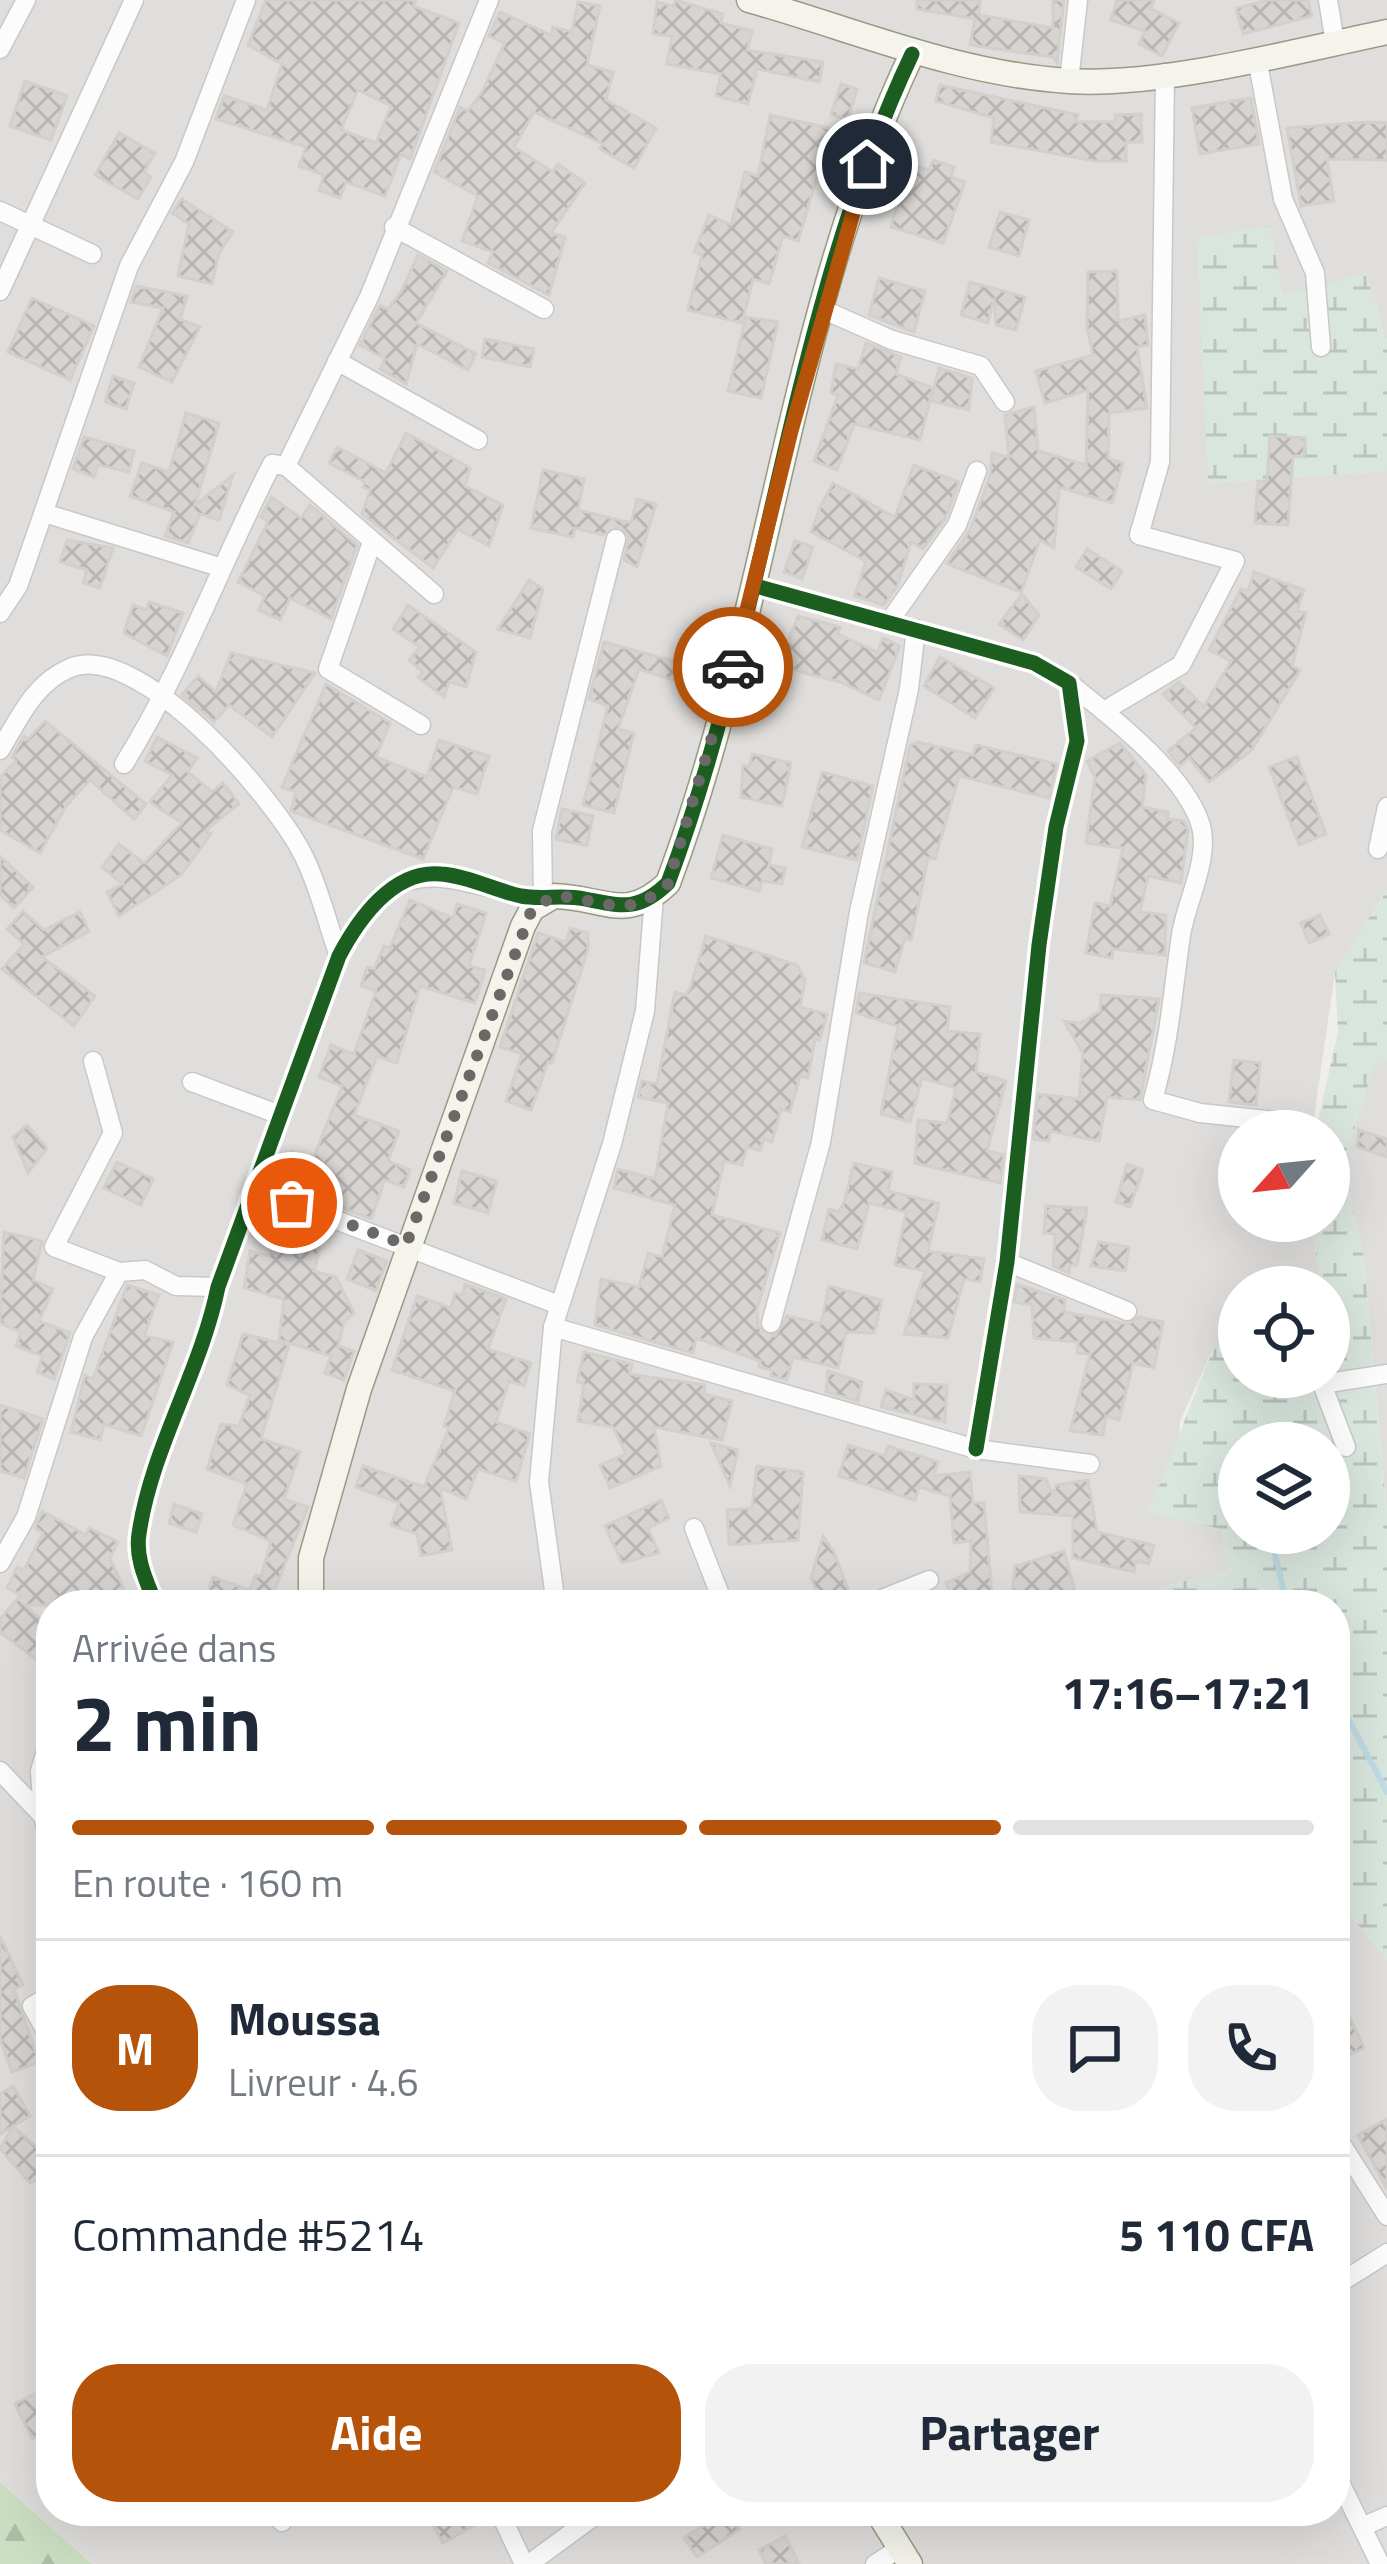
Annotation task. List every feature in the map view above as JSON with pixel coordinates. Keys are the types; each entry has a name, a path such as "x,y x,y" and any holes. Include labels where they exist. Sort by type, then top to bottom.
{"street":[{"path":"0,49 26,0"},
{"path":"0,290 134,0"},
{"path":"0,613 18,586 129,266 184,162 245,0"},
{"path":"286,466 427,162 489,0"},
{"path":"749,0 912,54 1069,82 1122,81 1387,32"},
{"path":"1069,82 1078,0"},
{"path":"1328,0 1335,43"},
{"path":"150,1590 140,1562 139,1534 172,1426 208,1337 218,1287 280,1115 358,917 416,876 438,873 543,900 582,898 623,908 654,897 668,884 756,586 772,500 824,310 867,164 912,54"},
{"path":"1257,58 1282,199 1315,273 1321,346"},
{"path":"1104,711 1181,665 1235,561 1139,536 1160,461 1165,73"},
{"path":"0,211 92,254"},
{"path":"394,227 544,309"},
{"path":"824,310 892,340 981,366 1005,402"},
{"path":"338,361 478,440"},
{"path":"124,764 166,697 220,567 272,464 286,466 434,594"},
{"path":"890,622 957,525 977,471"},
{"path":"44,513 220,567"},
{"path":"312,1590 318,1529 406,1245 523,926 543,900 542,831 616,539"},
{"path":"372,542 328,669 421,725"},
{"path":"756,586 1034,663 1104,711 1173,783 1202,827 1200,858 1181,932 1173,1031 1153,1100 1218,1115"},
{"path":"771,1324 821,1142 859,912 909,689 916,629"},
{"path":"0,750 31,697 72,667 93,665 166,697 272,803 306,859 339,956"},
{"path":"976,1449 1007,1262 1039,944 1056,826 1077,741 1069,683"},
{"path":"1378,849 1387,807"},
{"path":"554,1590 539,1482 556,1304 612,1144 645,1011 654,897"},
{"path":"93,1061 113,1133 54,1246 118,1272 145,1270 176,1286 218,1287"},
{"path":"192,1082 280,1115"},
{"path":"255,1189 556,1304"},
{"path":"1007,1262 1126,1311"},
{"path":"0,1560 26,1517 83,1337 118,1272"},
{"path":"553,1327 976,1449 1090,1464"},
{"path":"1336,1422 1322,1384 1387,1374"},
{"path":"694,1528 718,1590"},
{"path":"904,1590 929,1580"},
{"path":"0,1771 36,1809"},
{"path":"1350,2158 1387,2216"},
{"path":"1350,2276 1387,2253"},
{"path":"1350,2503 1380,2564"},
{"path":"1362,2527 1387,2516"},
{"path":"508,2526 527,2564 580,2526"},
{"path":"875,2564 905,2556 886,2526"}],"shaded area":[{"path":"0,0 1387,0 1387,342 1366,273 1208,483 1387,471 1387,890 1335,972 1315,1110 1218,1110 1218,1242 1314,1242 1318,1266 1218,1266 1218,1348 1213,1349 1180,1421 1179,1449 1147,1511 1218,1527 1218,1554 1225,1554 1228,1571 1162,1590 36,1590 36,2514 0,2482"},
{"path":"1387,1061 1387,1512 1364,1259 1350,1196 1350,1142 1374,1065"},
{"path":"1350,1916 1387,1959 1387,2564 92,2564 49,2526 1350,2526"}],"green space":[{"path":"1270,226 1283,295 1366,273 1387,342 1387,471 1208,483 1197,238"},
{"path":"1387,890 1387,1061 1374,1066 1350,1143 1350,1110 1321,1110 1338,1031 1335,972"},
{"path":"1350,1196 1364,1259 1387,1512 1387,1959 1350,1916 1350,1590 1160,1587 1227,1571 1225,1554 1350,1554 1350,1422 1218,1422 1218,1528 1147,1512 1214,1349 1218,1348 1218,1398 1350,1398 1350,1266 1318,1266 1314,1242 1350,1242"},
{"path":"0,2482 36,2514 36,2526 49,2526 92,2564 0,2564"}],"building":[{"path":"266,0 416,0 413,6 459,23 410,159 401,154 385,196 346,182 340,198 319,190 324,175 299,166 306,147 216,119 224,96 267,110 282,64 248,45","holes":["358,90 391,106 376,143 341,130"]},
{"path":"675,0 723,14 721,23 752,31 747,50 823,62 819,82 757,69 748,104 716,96 721,74 667,64 672,36 653,34 657,2 674,6"},
{"path":"917,0 980,0 979,15 1053,28 1053,0 1064,0 1057,63 1053,57 970,45 975,19 917,9"},
{"path":"1117,0 1154,0 1151,9 1179,23 1162,56 1139,44 1145,31 1111,20"},
{"path":"1269,0 1308,0 1312,16 1243,34 1236,8"},
{"path":"578,2 600,6 587,65 613,72 606,100 656,128 634,168 600,149 603,144 534,112 514,147 553,172 558,164 585,183 551,233 565,237 549,295 488,263 493,252 462,241 478,196 434,172 460,107 468,111 482,92 505,43 489,36 500,12 551,35 553,27 572,32"},
{"path":"25,81 67,96 51,140 10,126"},
{"path":"841,84 857,89 848,120 831,115"},
{"path":"940,85 1078,115 1076,122 1115,122 1115,115 1141,114 1142,142 1126,142 1126,161 1095,161 991,142 994,118 936,101"},
{"path":"1251,98 1259,144 1200,154 1192,108"},
{"path":"770,115 842,131 833,174 819,171 798,241 783,236 769,284 753,279 742,323 688,310 702,255 694,252 709,215 731,225 745,172 758,176"},
{"path":"1387,123 1387,160 1327,159 1334,201 1301,206 1287,128"},
{"path":"119,133 155,153 144,172 151,177 138,199 95,175"},
{"path":"933,160 954,167 951,177 965,182 943,243 891,227 908,163 929,170"},
{"path":"182,199 233,232 219,253 212,284 178,276 189,224 172,213"},
{"path":"1000,212 1029,220 1019,256 989,247"},
{"path":"418,255 447,271 416,323 476,354 468,370 417,344 406,384 380,369 385,359 360,345 380,305 388,309 401,292"},
{"path":"1117,271 1118,321 1145,315 1148,345 1137,347 1147,408 1109,413 1108,458 1123,463 1112,503 1059,487 1054,548 1040,540 1021,592 954,567 947,563 970,530 990,476 992,453 1009,457 1005,415 1034,407 1038,451 1086,465 1088,390 1045,403 1036,371 1093,355 1087,328 1088,272"},
{"path":"879,278 925,291 914,332 869,315"},
{"path":"970,282 1025,297 1016,330 996,325 994,298 988,323 961,315"},
{"path":"136,286 187,296 180,319 200,327 172,382 139,367 163,308 131,302"},
{"path":"32,298 94,326 70,380 8,352"},
{"path":"746,317 778,322 761,398 728,391"},
{"path":"485,339 534,349 530,367 482,357"},
{"path":"866,343 901,357 896,374 933,388 920,440 854,424 837,470 814,461 838,395 831,393 836,364 858,369"},
{"path":"939,368 972,378 969,410 931,401"},
{"path":"113,376 134,383 126,409 105,402"},
{"path":"186,413 219,423 195,505 233,475 219,520 200,514 188,543 165,536 174,512 130,496 142,463 169,472"},
{"path":"406,433 470,468 465,486 503,505 489,546 458,529 433,568 362,514 370,490 363,487 365,482 329,463 337,447 386,473"},
{"path":"1270,436 1305,438 1304,457 1293,456 1288,525 1255,523 1258,481 1267,481"},
{"path":"84,437 134,451 129,472 98,465 94,477 73,469"},
{"path":"914,465 959,482 945,519 923,549 911,542 898,585 884,605 855,596 866,561 811,532 821,505 833,483 895,517"},
{"path":"543,470 584,479 578,510 631,523 637,499 656,504 637,567 624,560 629,536 620,526 603,535 575,528 573,537 531,528"},
{"path":"271,497 301,518 310,505 357,545 331,619 290,598 280,620 259,610 265,596 238,582 268,522 261,517"},
{"path":"67,540 113,548 100,588 83,583 87,570 60,562"},
{"path":"795,541 813,547 802,579 784,572"},
{"path":"1087,549 1122,571 1111,589 1076,567"},
{"path":"1254,572 1304,590 1297,611 1306,613 1292,666 1300,670 1252,750 1209,782 1189,758 1180,766 1168,751 1196,728 1163,694 1179,682 1204,707 1231,661 1209,650 1241,589 1248,591"},
{"path":"529,580 543,589 530,638 498,629"},
{"path":"1022,594 1039,615 1023,640 999,624"},
{"path":"149,602 183,613 167,656 124,633 133,605 147,610"},
{"path":"408,605 476,652 466,687 449,682 444,697 418,677 423,672 409,660 420,647 393,629"},
{"path":"798,616 840,627 838,634 877,652 883,638 900,646 879,700 840,682 778,666"},
{"path":"604,642 688,665 683,683 639,669 618,729 634,733 614,813 583,805 608,706 589,699"},
{"path":"231,653 315,673 272,737 229,705 214,722 182,695 198,676 216,692"},
{"path":"940,657 994,688 975,718 924,686"},
{"path":"326,684 390,723 376,757 427,777 439,740 489,756 477,794 453,787 423,859 291,811 296,792 282,787"},
{"path":"45,721 146,804 134,819 90,780 66,806 40,853 0,830 0,777 16,761 12,757 24,736 27,740"},
{"path":"157,737 197,758 188,772 212,792 223,783 239,804 206,830 211,834 181,875 119,916 107,892 123,884 102,867 119,844 144,863 182,823 150,802 172,775 145,761"},
{"path":"918,742 973,755 976,745 1057,764 1049,798 959,776 935,859 928,858 911,940 905,938 895,972 864,963 910,745"},
{"path":"1120,743 1146,775 1142,807 1168,812 1167,819 1184,821 1188,830 1181,883 1148,876 1140,912 1166,915 1165,955 1113,949 1112,958 1086,953 1095,903 1110,906 1123,848 1086,843 1095,777 1087,761"},
{"path":"752,754 791,763 782,806 741,797 743,765 749,767"},
{"path":"1297,757 1326,834 1299,845 1269,767"},
{"path":"822,772 873,786 857,860 802,847"},
{"path":"562,809 593,816 587,846 556,839"},
{"path":"723,835 772,849 769,865 785,868 782,884 762,881 759,891 711,878"},
{"path":"0,856 33,887 14,908 0,895"},
{"path":"410,900 453,918 457,904 486,913 469,966 485,970 475,1003 420,986 397,1063 377,1056 354,1115 399,1131 388,1161 410,1170 404,1187 385,1180 371,1219 278,1183 291,1152 312,1161 342,1086 319,1077 331,1045 354,1054 376,991 361,986 367,967 374,969 384,946 390,948"},
{"path":"23,911 44,930 80,912 89,931 42,957 95,996 74,1026 2,969 24,944 7,929"},
{"path":"1320,915 1329,934 1309,943 1301,923"},
{"path":"570,928 588,933 588,949 552,1063 548,1062 531,1110 506,1101 522,1054 500,1047 538,933 566,942"},
{"path":"706,936 797,965 805,980 800,1007 827,1014 820,1040 815,1039 808,1078 800,1076 790,1112 781,1109 772,1142 764,1139 760,1151 747,1147 742,1165 724,1161 712,1215 780,1233 757,1309 758,1327 775,1336 787,1316 821,1324 829,1286 882,1300 874,1333 846,1332 838,1368 793,1357 787,1380 771,1376 772,1370 759,1367 760,1361 696,1338 693,1353 595,1325 601,1279 639,1287 648,1253 662,1257 675,1205 614,1188 618,1169 655,1179 668,1103 638,1097 642,1081 657,1084 675,992 685,995 690,988"},
{"path":"859,993 950,1007 947,1031 980,1034 976,1072 1006,1081 987,1151 1004,1155 1000,1183 915,1163 918,1120 947,1123 956,1088 922,1078 910,1122 881,1114 898,1026 856,1013"},
{"path":"1101,995 1159,999 1140,1100 1107,1097 1099,1141 1050,1131 1049,1141 1033,1139 1038,1094 1079,1099 1083,1053 1064,1021 1080,1023 1100,1011"},
{"path":"1234,1060 1260,1063 1256,1105 1229,1102"},
{"path":"27,1125 47,1148 28,1173 13,1137"},
{"path":"1359,1130 1387,1139 1387,1157 1357,1147"},
{"path":"117,1162 153,1179 141,1205 104,1188"},
{"path":"854,1163 892,1172 888,1191 939,1203 928,1251 984,1259 980,1282 964,1279 948,1338 904,1334 925,1271 895,1265 906,1212 869,1203 857,1249 822,1240 829,1209 839,1212 845,1200"},
{"path":"1127,1164 1143,1170 1130,1207 1116,1202"},
{"path":"462,1171 497,1181 488,1213 454,1203"},
{"path":"1046,1206 1087,1208 1077,1265 1070,1265 1069,1273 1053,1266 1055,1234 1044,1233"},
{"path":"282,1214 304,1222 298,1242 320,1248 314,1271 336,1277 354,1313 344,1322 338,1346 354,1351 344,1380 325,1373 331,1356 279,1340 284,1299 244,1288 250,1251 269,1256"},
{"path":"4,1232 42,1241 33,1280 53,1289 39,1321 70,1333 54,1379 37,1372 43,1356 16,1346 21,1332 0,1323"},
{"path":"1099,1242 1129,1247 1125,1271 1091,1266"},
{"path":"358,1250 387,1261 376,1291 347,1279"},
{"path":"465,1284 506,1299 488,1349 531,1363 524,1386 509,1381 496,1422 530,1434 516,1481 478,1469 466,1499 440,1488 452,1550 421,1556 417,1534 391,1525 399,1503 356,1487 363,1466 424,1487 449,1428 444,1426 455,1391 392,1370 417,1296 451,1308 455,1293 463,1295"},
{"path":"1017,1284 1065,1300 1064,1312 1128,1324 1139,1317 1163,1322 1154,1368 1133,1363 1119,1420 1106,1416 1103,1435 1070,1431 1090,1354 1077,1353 1078,1342 1034,1338 1032,1305 1014,1302"},
{"path":"127,1285 159,1295 144,1336 173,1342 141,1436 104,1424 100,1440 71,1432 85,1375 93,1379"},
{"path":"243,1334 289,1345 261,1439 300,1452 284,1499 308,1507 275,1590 249,1590 256,1575 261,1577 271,1541 233,1525 247,1484 207,1469 221,1424 239,1426 250,1395 227,1385"},
{"path":"584,1352 632,1364 629,1374 705,1385 704,1394 732,1401 722,1440 654,1427 661,1466 610,1488 600,1465 626,1454 613,1427 578,1421 584,1384 577,1382"},
{"path":"828,1371 862,1382 858,1401 826,1392"},
{"path":"914,1384 947,1385 945,1422 881,1407 886,1390 914,1400"},
{"path":"0,1405 43,1419 24,1478 0,1471"},
{"path":"711,1443 738,1450 730,1486"},
{"path":"848,1445 885,1456 888,1446 938,1462 933,1476 970,1472 973,1503 984,1503 992,1590 949,1590 946,1583 970,1572 971,1541 954,1543 950,1496 919,1487 915,1500 839,1476"},
{"path":"757,1466 803,1472 798,1540 729,1545 727,1510 752,1508"},
{"path":"1019,1476 1046,1479 1053,1495 1056,1485 1088,1480 1097,1532 1154,1545 1149,1564 1136,1561 1134,1572 1073,1558 1073,1516 1020,1512"},
{"path":"661,1500 669,1518 648,1528 659,1553 622,1563 605,1526"},
{"path":"174,1504 202,1514 196,1532 169,1523"},
{"path":"42,1511 86,1535 89,1528 118,1542 110,1558 124,1590 36,1590 36,1605 25,1605 36,1615 36,1659 0,1632 0,1619 21,1595 7,1588 17,1567 24,1570 43,1533 35,1528"},
{"path":"823,1536 848,1590 816,1590 811,1578"},
{"path":"1064,1551 1075,1590 1013,1590 1015,1566"},
{"path":"213,1577 249,1590 208,1590"},
{"path":"0,1936 23,1985 14,1989 36,2063 12,2072 0,2039"},
{"path":"1350,2018 1364,2048 1350,2054"},
{"path":"13,2086 30,2116 0,2134 0,2094"},
{"path":"1387,2119 1387,2189 1358,2135"},
{"path":"13,2126 36,2147 36,2180 30,2183 0,2149"},
{"path":"36,2394 36,2437 32,2439 15,2404"},
{"path":"433,2526 473,2526 443,2543"},
{"path":"703,2526 740,2529 697,2557 684,2538"},
{"path":"785,2536 799,2564 766,2564 759,2550"}],"waterway":[{"path":"1275,1554 1283,1590"},
{"path":"1350,1722 1387,1792"}],"cycle path":[{"path":"150,1590 138,1543 154,1471 339,956 356,927 393,888 424,875 461,877 521,896 620,905 648,899 668,883 731,677 836,256 870,154 912,54"},
{"path":"756,586 1034,663 1069,683 1077,741 1056,827 1039,945 1007,1262 976,1449"}],"way so far":[{"path":"292,1203 406,1245 532,909 554,896 623,908 639,906 668,884 733,667"}],"route":[{"path":"733,667 756,586 772,500 867,164"}]}
